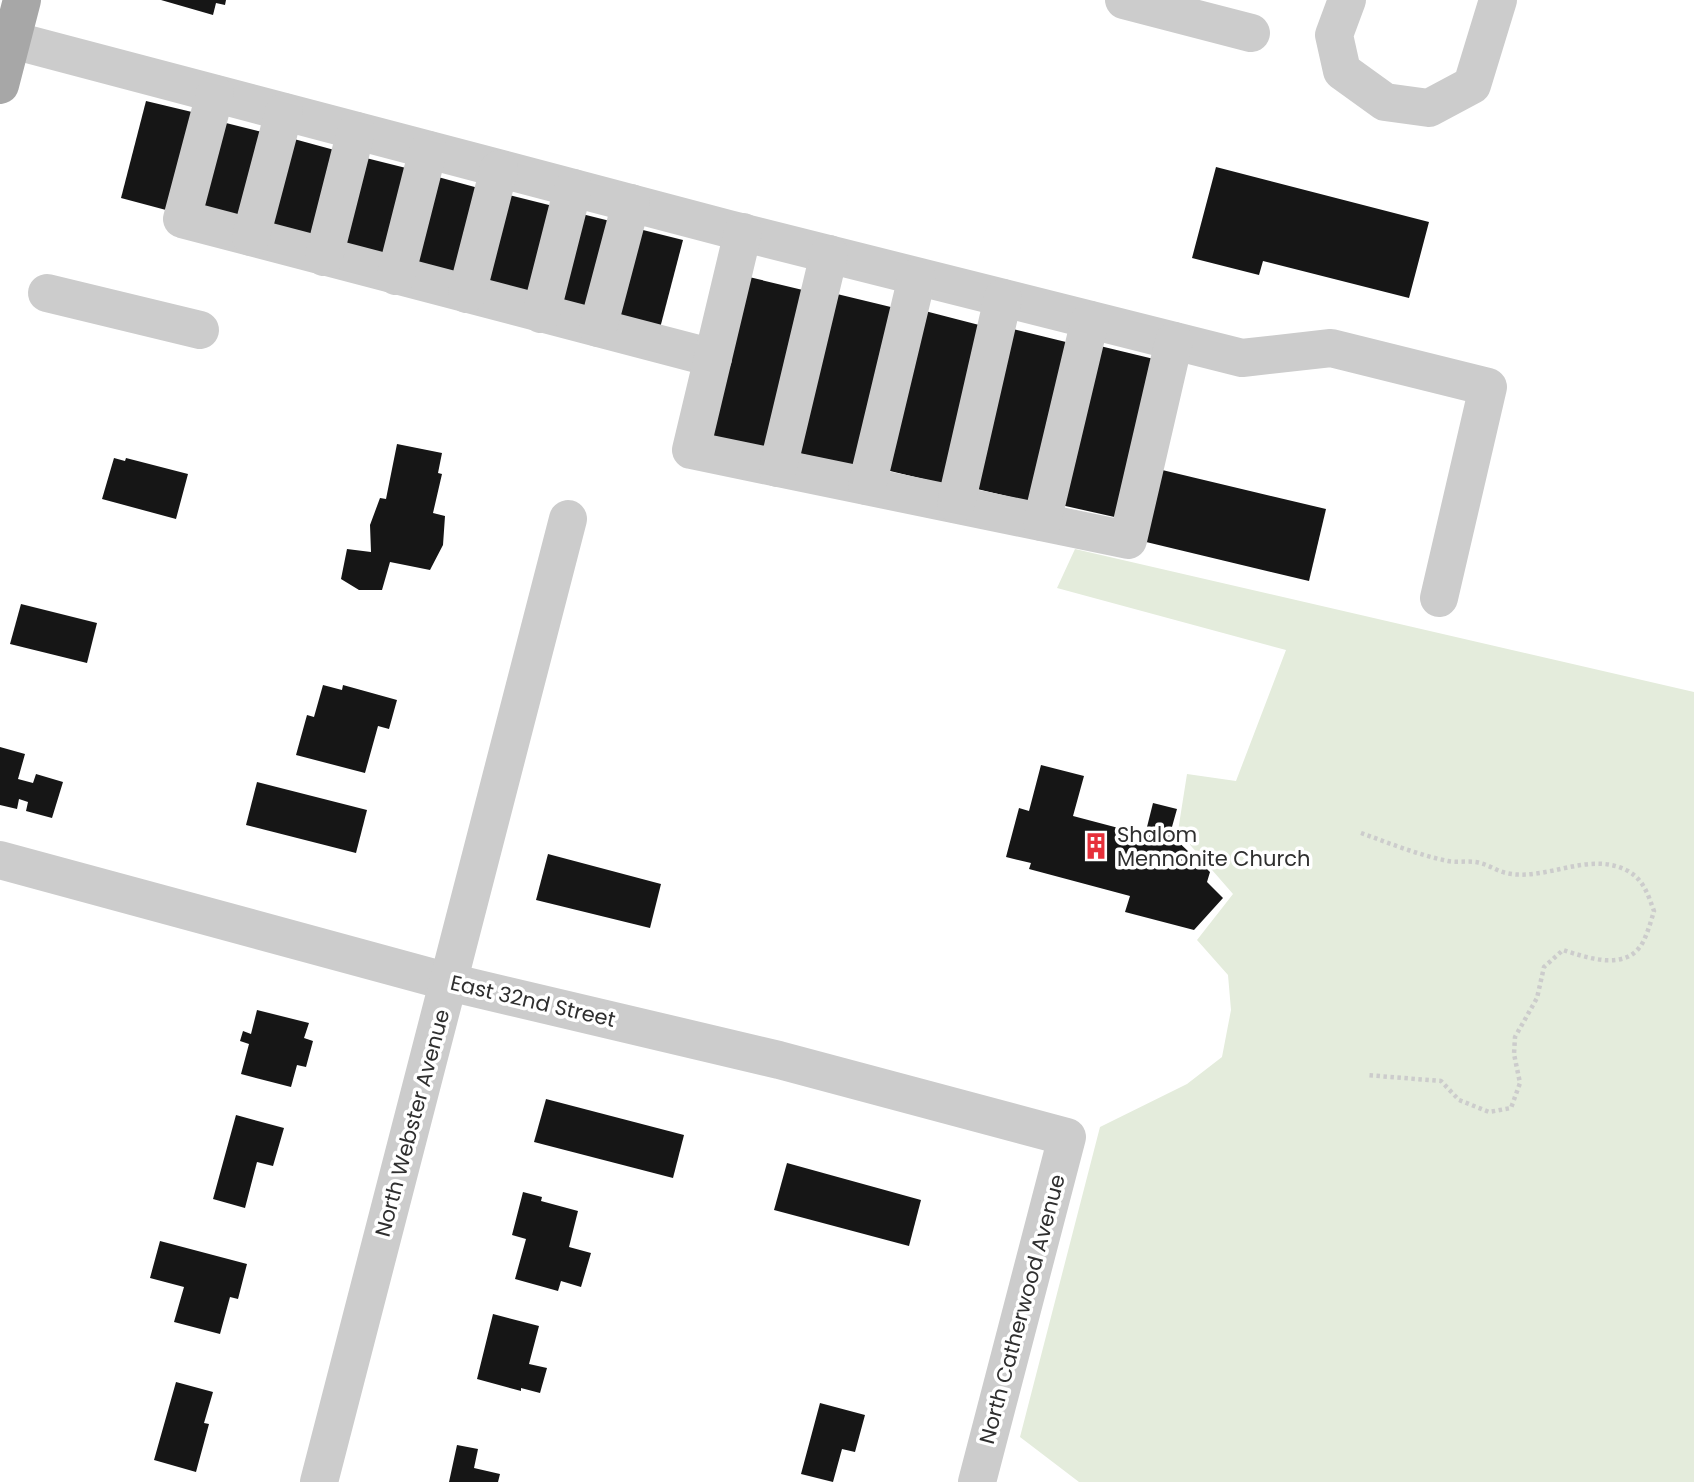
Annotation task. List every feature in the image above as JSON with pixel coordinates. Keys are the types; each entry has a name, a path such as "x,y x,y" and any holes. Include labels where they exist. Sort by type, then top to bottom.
{"main road":[{"path":"0,85 22,0"}],"street":[{"path":"1124,0 1251,33"},
{"path":"1347,0 1334,35 1342,71 1385,102 1429,108 1472,85 1498,0"},
{"path":"12,40 499,169 1242,358 1331,348 1488,387 1439,598"},
{"path":"215,94 182,219 713,358"},
{"path":"251,237 284,111"},
{"path":"324,257 356,131"},
{"path":"396,276 428,150"},
{"path":"467,294 499,169"},
{"path":"541,313 573,188"},
{"path":"598,328 631,203"},
{"path":"743,232 691,450 1129,540 1174,341"},
{"path":"778,468 829,254"},
{"path":"867,486 917,277"},
{"path":"47,293 200,330"},
{"path":"956,504 1003,298"},
{"path":"1042,522 1090,320"},
{"name":"North Webster Avenue","path":"319,1482 568,519"},
{"name":"East 32nd Street","path":"0,860 449,982 779,1060 1067,1137"},
{"name":"North Catherwood Avenue","path":"977,1482 1067,1137"}],"path":[{"path":"1361,833 1450,862 1479,863 1506,873 1527,874 1603,864 1628,871 1645,885 1654,911 1642,944 1623,960 1594,960 1563,950 1544,967 1537,998 1516,1037 1514,1054 1520,1083 1511,1108 1489,1112 1459,1100 1441,1082 1366,1075"}],"green space":[{"path":"1075,549 1694,692 1694,1482 1079,1482 1020,1437 1100,1127 1187,1084 1222,1057 1231,1010 1228,975 1197,940 1233,894 1178,831 1187,774 1236,781 1286,650 1057,588"}],"building":[{"path":"161,0 226,0 225,5 216,3 213,15"},
{"path":"146,101 192,112 166,210 121,198"},
{"path":"222,122 266,133 242,225 198,214"},
{"path":"294,139 338,151 314,243 270,232"},
{"path":"366,158 410,169 386,262 342,251"},
{"path":"1216,167 1429,222 1409,298 1263,261 1259,275 1192,258"},
{"path":"438,177 482,189 458,281 415,270"},
{"path":"509,195 553,206 530,298 486,287"},
{"path":"582,214 610,221 587,314 558,307"},
{"path":"639,229 683,240 659,332 616,321"},
{"path":"749,277 807,291 768,450 710,435"},
{"path":"837,294 895,308 856,467 798,453"},
{"path":"925,311 983,326 944,484 886,470"},
{"path":"1013,329 1070,343 1031,502 973,488"},
{"path":"1100,346 1158,360 1119,518 1061,505"},
{"path":"397,444 442,453 438,473 442,474 433,513 445,516 443,545 430,570 390,562 382,590 359,590 341,579 347,549 371,552 370,525 380,498 386,499"},
{"path":"114,458 125,461 126,458 188,474 176,519 102,499"},
{"path":"1158,469 1326,509 1309,581 1142,541"},
{"path":"21,604 97,623 87,663 10,644"},
{"path":"323,685 342,690 343,685 397,700 389,729 378,726 365,773 296,755 307,715 314,717"},
{"path":"0,747 25,754 18,779 33,783 36,774 63,782 52,818 26,811 28,802 19,799 17,809 0,805"},
{"name":"Shalom Mennonite Church","path":"1041,765 1084,776 1073,816 1145,835 1153,803 1177,809 1170,834 1210,872 1207,882 1223,898 1194,930 1125,912 1130,896 1029,869 1031,863 1006,857 1019,808 1029,811"},
{"path":"257,782 367,810 356,853 246,825"},
{"path":"548,854 661,884 650,928 536,900"},
{"path":"257,1010 309,1023 304,1038 313,1041 306,1067 297,1065 291,1087 241,1074 249,1044 240,1041 243,1031 251,1034"},
{"path":"546,1099 684,1135 673,1178 534,1142"},
{"path":"236,1115 284,1128 273,1166 257,1162 245,1208 213,1199"},
{"path":"787,1163 921,1200 909,1246 774,1210"},
{"path":"523,1192 542,1197 541,1201 578,1211 569,1247 591,1253 581,1287 561,1281 558,1291 515,1279 526,1239 512,1235"},
{"path":"160,1241 247,1264 238,1299 230,1297 220,1334 174,1322 184,1287 150,1278"},
{"path":"493,1314 539,1326 529,1364 547,1368 540,1393 521,1388 521,1391 477,1379"},
{"path":"176,1382 213,1392 204,1423 209,1424 196,1472 154,1460"},
{"path":"820,1403 865,1415 855,1452 842,1449 833,1482 801,1474"},
{"path":"457,1445 478,1449 474,1468 500,1474 498,1482 449,1482"}],"place":[{"name":"Shalom Mennonite Church","path":"1096,846"}]}
